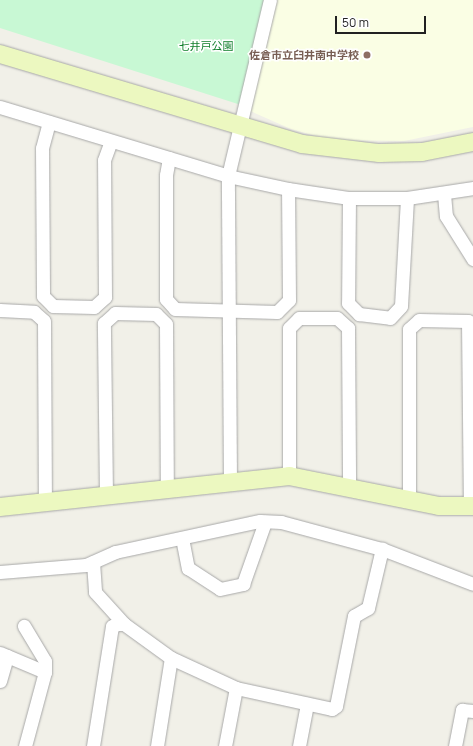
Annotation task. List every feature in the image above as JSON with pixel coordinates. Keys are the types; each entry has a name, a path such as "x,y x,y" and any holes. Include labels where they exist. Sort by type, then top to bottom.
{"street":[{"path":"230,482 227,311 228,176 242,127 270,0"},
{"path":"0,54 302,144 379,153 422,152 473,142"},
{"path":"0,107 228,176 288,189 349,198 407,198 444,194 473,188"},
{"path":"49,122 42,148 43,296 53,306 94,307 105,297 104,160 111,141"},
{"path":"169,158 166,175 166,299 175,309 277,312 289,300 288,189"},
{"path":"444,194 446,216 473,259"},
{"path":"349,198 348,303 359,314 390,318 401,306 407,198"},
{"path":"0,310 34,312 44,321 45,503"},
{"path":"106,496 104,323 115,313 156,314 166,324 167,490"},
{"path":"290,476 289,328 298,318 337,318 348,328 349,486"},
{"path":"0,508 290,476 349,486 409,500 439,506 471,506 468,321 419,320 409,329 409,500"},
{"path":"182,538 188,568 220,590 243,584 265,522"},
{"path":"0,572 86,565 115,552 265,522 281,522 382,549 473,584"},
{"path":"93,562 95,592 124,624 171,658 236,688 332,709 336,706 354,616 368,608 382,549"},
{"path":"94,746 112,626 124,624"},
{"path":"24,626 45,661 45,672 25,746"},
{"path":"0,682 3,655 45,672"},
{"path":"157,746 171,658"},
{"path":"225,746 236,688"},
{"path":"299,746 307,704"},
{"path":"455,746 462,710 473,711"}],"shaded area":[{"name":"佐倉市立臼井南中学校","path":"273,0 473,0 473,127 404,141 330,140 291,129 248,110"}],"green space":[{"name":"七井戸公園","path":"0,0 265,0 241,105 0,28"}],"place":[{"name":"佐倉市立臼井南中学校","path":"367,55"}]}
